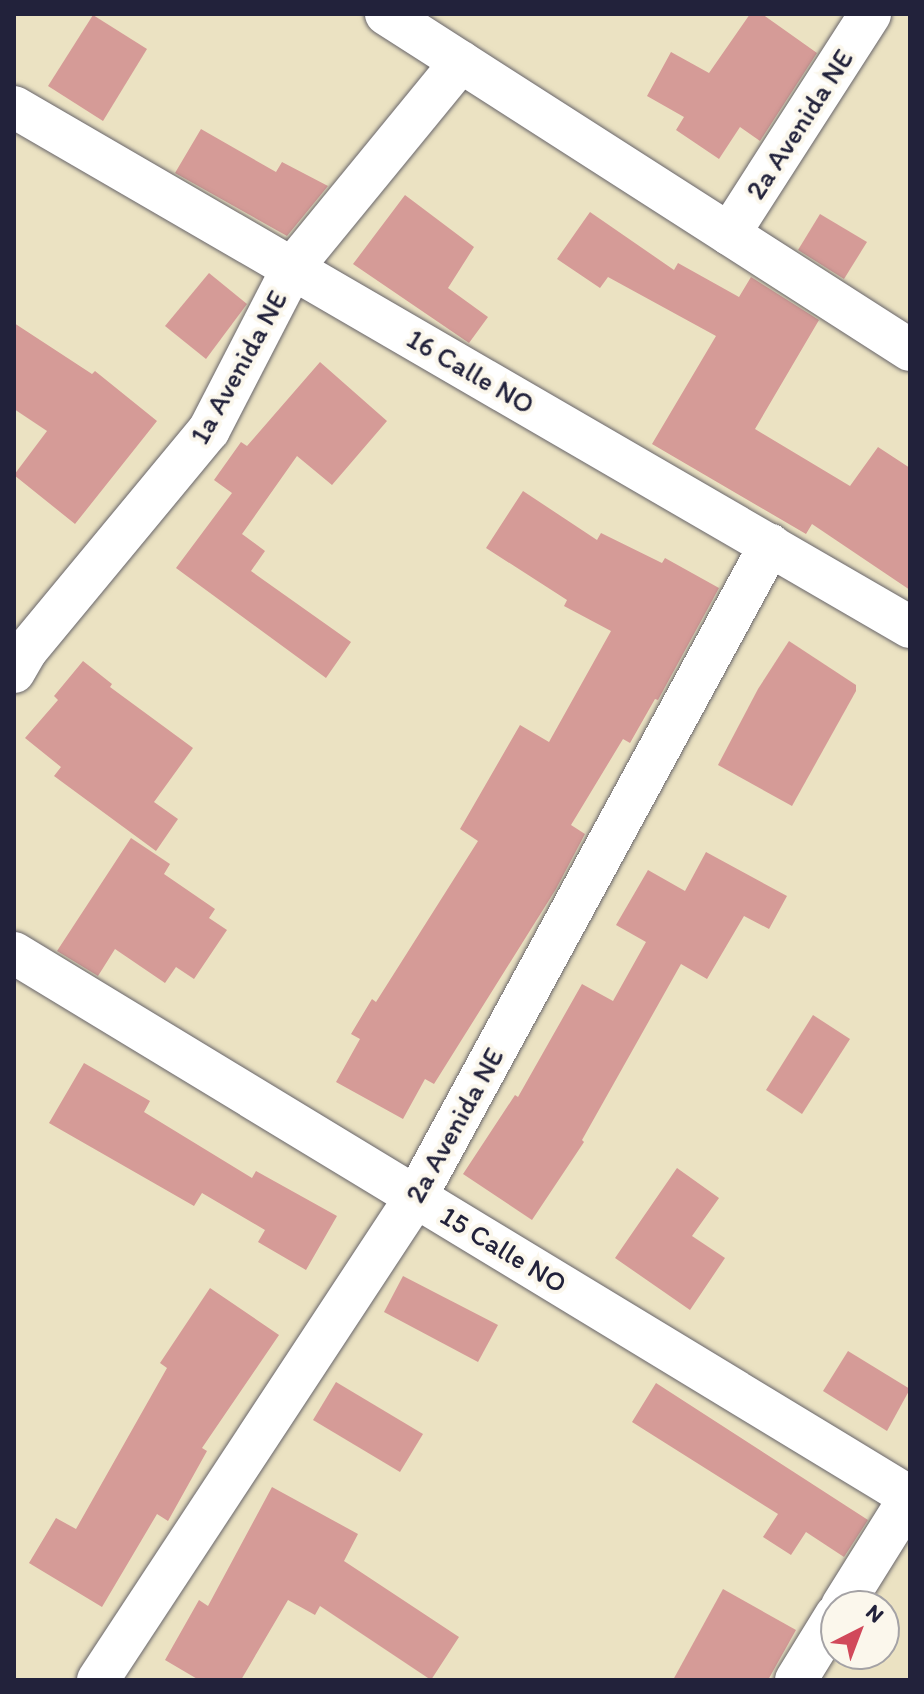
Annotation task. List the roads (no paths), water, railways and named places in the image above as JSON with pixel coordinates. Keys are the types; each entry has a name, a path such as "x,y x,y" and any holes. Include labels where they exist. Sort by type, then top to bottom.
{"street":[{"path":"386,14 910,350"},
{"name":"2a Avenida NE","path":"729,234 870,14"},
{"name":"1a Avenida NE","path":"14,672 26,651 209,430 293,267 461,62"},
{"name":"16 Calle NO","path":"20,123 293,267 910,627"},
{"name":"2a Avenida NE","path":"98,1680 417,1195 770,545"},
{"name":"15 Calle NO","path":"14,953 910,1497"},
{"path":"852,1590 910,1497"},
{"path":"796,1680 820,1641"}]}
